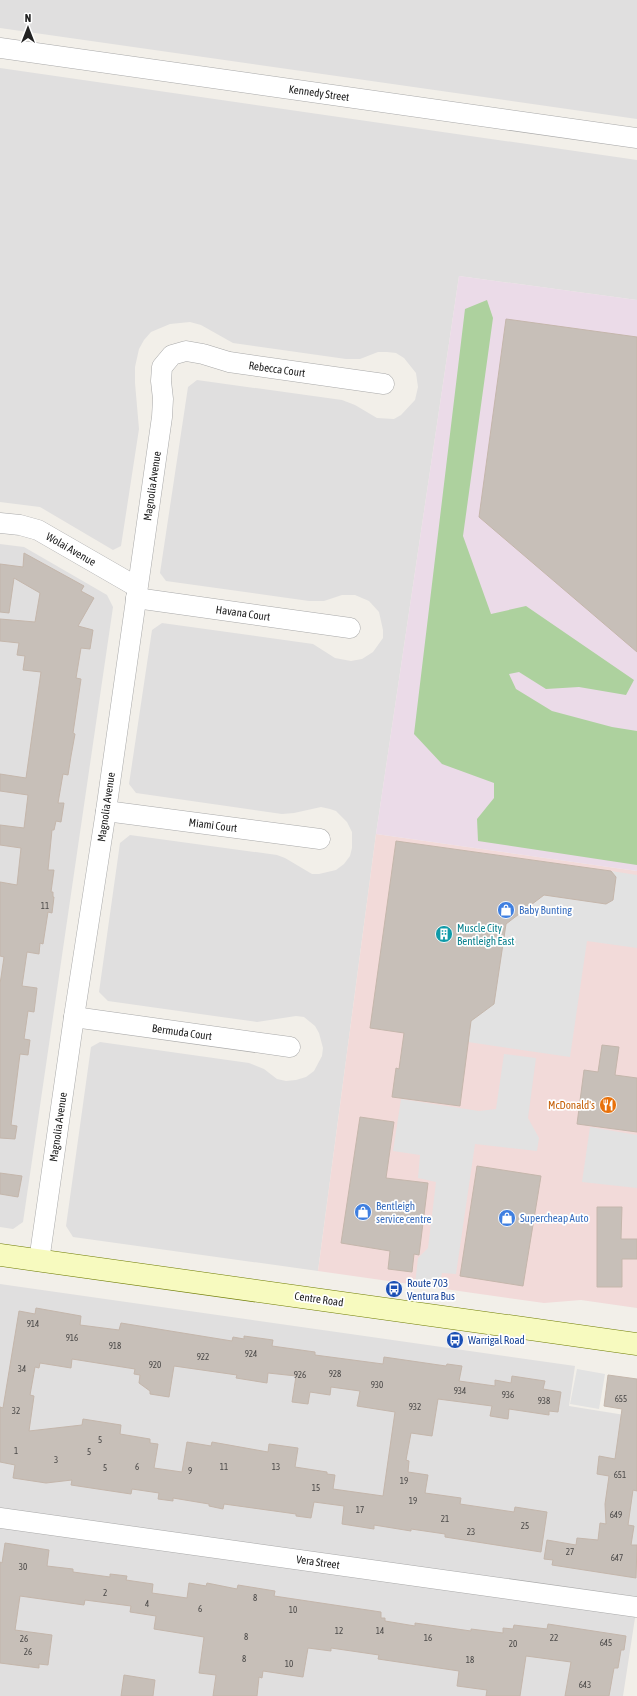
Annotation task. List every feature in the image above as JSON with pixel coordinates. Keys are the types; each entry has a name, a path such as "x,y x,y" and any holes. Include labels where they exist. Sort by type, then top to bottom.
{"main road":[{"name":"Centre Road","path":"0,1255 630,1340 637,1351"}],"street":[{"name":"Kennedy Street","path":"0,48 637,138"},
{"name":"Rebecca Court","path":"172,355 186,351 203,354 228,362 384,384"},
{"name":"Magnolia Avenue","path":"39,1260 74,1017 106,811 162,417 162,367 172,355"},
{"name":"Wolai Avenue","path":"0,523 20,525 38,530 136,593"},
{"name":"Havana Court","path":"136,593 350,628"},
{"name":"Miami Court","path":"106,811 320,839"},
{"name":"Bermuda Court","path":"74,1017 290,1047"},
{"name":"Vera Street","path":"0,1518 637,1607"}],"shaded area":[{"path":"0,0 637,0 637,119 0,28"},
{"path":"0,68 637,160 637,300 459,276 376,834 318,1271 73,1237 66,1226 91,1047 100,1042 249,1063 264,1069 277,1079 286,1081 306,1077 314,1071 322,1056 323,1048 319,1033 315,1026 304,1017 296,1016 257,1022 108,1001 99,992 120,843 130,835 277,855 312,874 336,870 344,864 350,856 352,848 352,832 347,822 336,811 330,809 321,807 282,814 136,793 129,784 152,630 162,623 313,644 335,658 351,661 362,659 373,652 383,638 383,630 379,612 369,601 355,595 342,595 324,601 309,601 166,581 160,573 188,387 197,380 342,400 355,405 377,418 394,419 401,415 415,400 418,387 416,373 404,358 396,353 378,352 360,359 346,359 233,343 201,325 190,322 170,324 151,332 144,340 139,349 135,367 139,429 121,546 113,550 40,507 0,502"},
{"path":"459,276 637,300 637,871 376,834"},
{"path":"0,544 24,547 107,595 113,607 23,1222 13,1229 0,1227"},
{"path":"376,834 637,871 637,1308 581,1300 544,1303 318,1271"},
{"path":"611,871 637,875 637,948 587,941 570,1057 468,1042 472,1015 506,924 544,895 606,904 613,900 616,877"},
{"path":"504,1054 536,1058 528,1118 539,1138 537,1151 475,1144 456,1274 442,1273 439,1288 415,1284 418,1258 428,1248 436,1182 418,1178 420,1155 393,1151 401,1099 479,1111 496,1109"},
{"path":"590,1127 637,1135 637,1188 582,1182"},
{"path":"0,1284 575,1366 569,1406 637,1417 637,1605 623,1696 0,1696"},
{"path":"577,1369 605,1374 599,1409 570,1404"}],"green space":[{"path":"487,300 493,318 463,536 491,614 526,606 634,680 626,695 579,687 546,689 519,672 509,674 516,689 552,711 612,727 637,731 637,865 478,841 477,819 494,798 494,783 442,764 414,734 465,309"}],"building":[{"path":"506,319 637,337 637,652 479,517"},
{"path":"24,553 84,586 81,591 94,598 78,626 93,630 90,649 81,648 76,678 81,679 73,733 75,734 68,775 63,774 58,803 64,803 61,822 56,821 54,830 52,830 48,870 54,870 51,892 53,892 54,897 52,913 48,912 43,944 40,943 39,954 27,952 22,986 37,988 34,1012 28,1011 24,1039 30,1040 28,1055 20,1054 11,1125 17,1126 15,1139 0,1138 0,984 4,957 0,956 0,882 17,885 21,848 0,845 0,825 24,828 28,795 0,791 0,774 26,778 41,672 23,670 25,656 17,655 19,643 0,641 0,619 35,622 40,593 14,578 9,613 0,612 0,564 23,567"},
{"name":"Muscle City Bentleigh East","path":"396,841 611,871 616,877 613,900 606,904 544,895 506,924 494,1004 471,1021 460,1106 392,1097 396,1068 399,1069 404,1033 370,1028"},
{"name":"McDonald's","path":"602,1045 619,1047 615,1075 637,1078 637,1132 577,1124 584,1070 598,1072"},
{"path":"360,1117 394,1122 386,1178 428,1183 419,1255 414,1254 412,1272 388,1269 390,1251 341,1243"},
{"path":"477,1166 541,1176 523,1286 460,1276"},
{"path":"0,1173 22,1176 18,1197 0,1194"},
{"path":"597,1207 622,1207 621,1239 637,1239 637,1259 622,1259 622,1287 597,1287"},
{"path":"36,1308 81,1316 80,1325 119,1330 121,1323 232,1341 233,1337 244,1339 244,1336 273,1340 272,1346 315,1352 315,1355 383,1364 384,1357 446,1366 447,1364 462,1366 459,1381 495,1386 495,1380 511,1383 512,1376 545,1381 543,1389 561,1392 558,1412 549,1411 549,1415 509,1409 508,1419 490,1416 492,1406 438,1399 432,1436 411,1433 406,1460 409,1461 408,1472 428,1475 425,1493 461,1498 460,1504 514,1512 515,1507 547,1512 541,1552 445,1537 445,1534 411,1529 411,1531 374,1525 374,1529 342,1524 344,1506 314,1502 311,1518 296,1516 296,1514 224,1504 223,1509 209,1506 209,1504 173,1498 173,1501 158,1499 159,1493 132,1489 131,1494 71,1485 72,1480 46,1483 13,1478 15,1465 0,1462 0,1407 3,1408 19,1311 35,1314","holes":["72,1359 135,1369 134,1374 140,1375 139,1383 150,1391 150,1394 169,1397 174,1366 237,1375 236,1378 267,1383 268,1373 296,1376 292,1402 308,1404 310,1392 330,1395 331,1387 360,1391 357,1406 395,1412 383,1496 333,1489 335,1475 327,1474 327,1472 295,1467 298,1448 269,1444 268,1452 212,1442 211,1446 187,1442 182,1472 154,1468 158,1444 150,1443 150,1439 120,1434 121,1425 83,1419 82,1425 29,1431 34,1396 30,1395 35,1367 39,1368 40,1363 71,1368"]},
{"path":"608,1375 637,1379 637,1491 633,1490 628,1525 634,1526 631,1545 637,1545 636,1578 552,1565 553,1560 544,1559 547,1540 576,1545 577,1538 598,1540 600,1523 606,1524 605,1504 609,1476 597,1474 599,1456 615,1459 622,1409 604,1406"},
{"path":"5,1543 49,1550 47,1566 73,1569 73,1572 110,1577 110,1574 127,1576 126,1580 153,1584 152,1593 187,1598 189,1583 206,1586 207,1583 237,1589 238,1585 275,1591 274,1596 381,1612 381,1618 385,1618 385,1621 415,1626 415,1623 471,1631 471,1629 503,1633 503,1628 513,1629 514,1625 547,1629 548,1624 626,1636 624,1650 621,1650 618,1668 614,1668 609,1696 565,1696 571,1662 526,1656 520,1696 486,1696 487,1690 457,1686 459,1671 378,1659 379,1655 331,1648 331,1651 308,1648 303,1677 263,1671 262,1678 259,1677 257,1696 213,1696 216,1675 199,1673 204,1637 154,1629 156,1616 130,1612 131,1606 85,1600 84,1605 20,1596 15,1630 52,1635 48,1665 39,1664 39,1668 0,1663 0,1562 2,1563"},
{"path":"124,1675 155,1680 153,1696 121,1696"}],"place":[{"name":"Baby Bunting","path":"506,910"},
{"name":"Muscle City Bentleigh East","path":"444,934"},
{"name":"McDonald's","path":"608,1105"},
{"name":"Bentleigh service centre","path":"363,1212"},
{"name":"Supercheap Auto","path":"507,1218"},
{"name":"Route 703 Ventura Bus","path":"394,1289"},
{"name":"Warrigal Road","path":"455,1340"}]}
